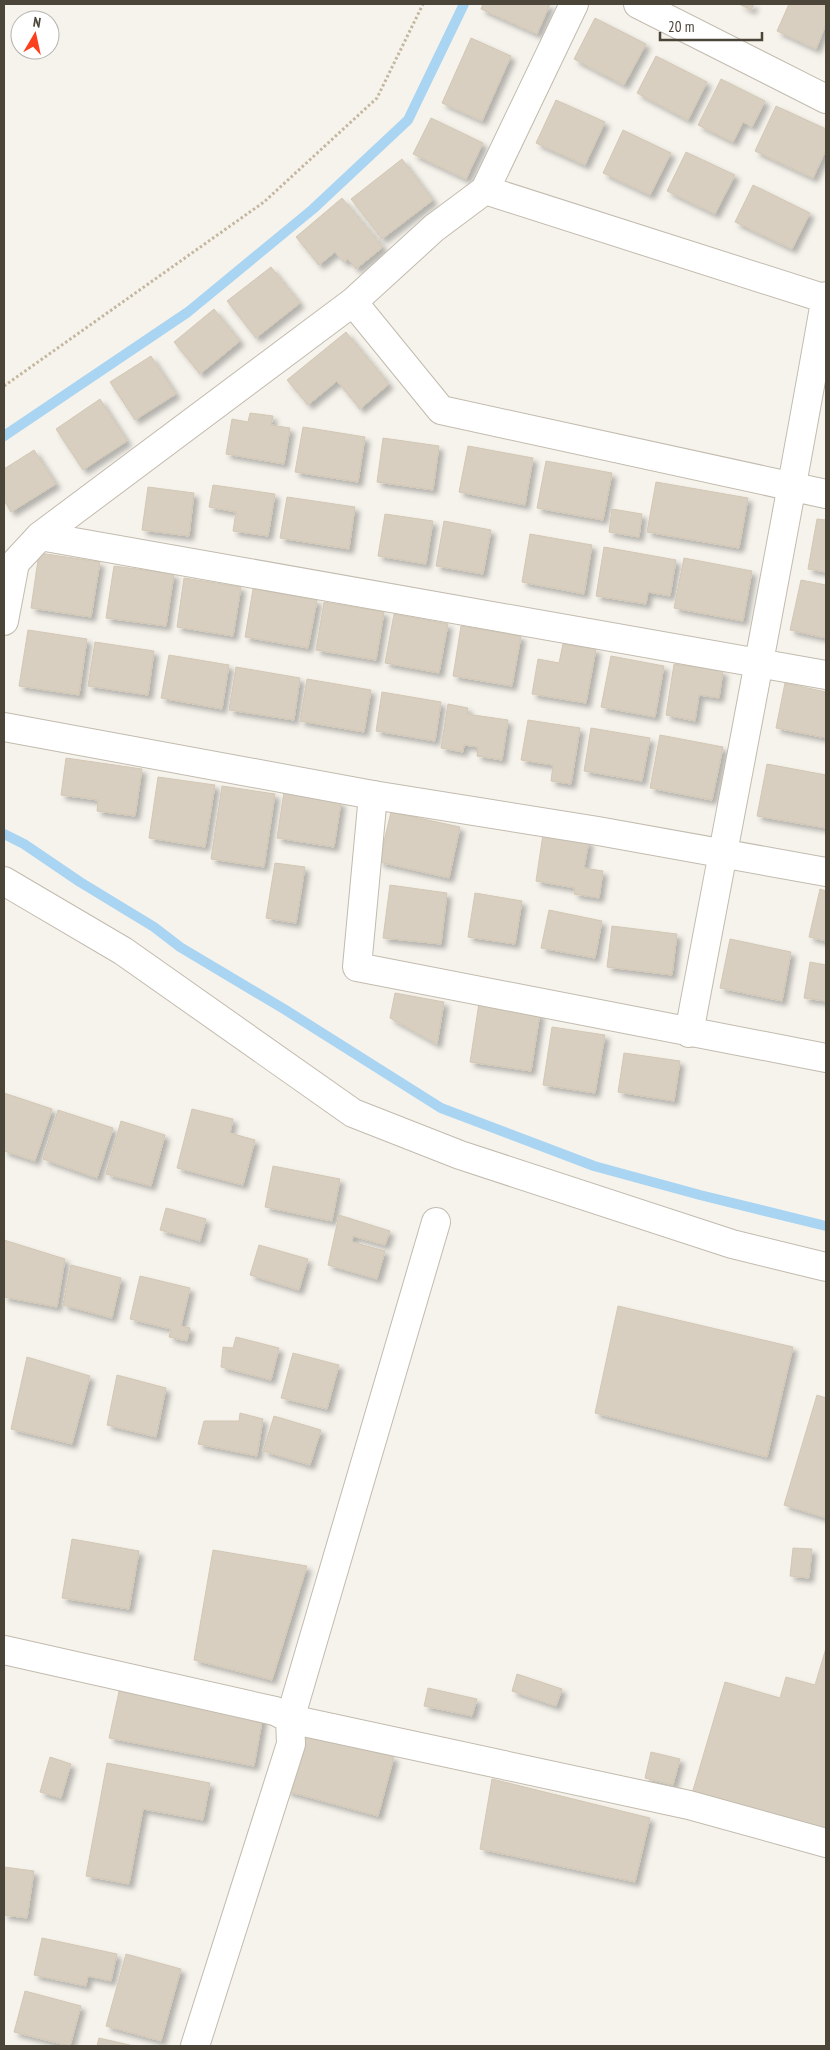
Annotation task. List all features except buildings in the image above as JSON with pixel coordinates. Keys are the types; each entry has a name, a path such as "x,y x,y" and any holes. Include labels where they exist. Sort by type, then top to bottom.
{"street":[{"path":"4,621 16,563 40,536 353,302 434,228 485,190 574,4"},
{"path":"638,4 826,99"},
{"path":"485,190 826,298 793,488 688,1033"},
{"path":"353,302 441,410 826,494"},
{"path":"40,536 826,675"},
{"path":"4,727 373,795 598,831 826,872"},
{"path":"373,795 357,967 688,1033 826,1058"},
{"path":"4,881 123,951 353,1113 460,1156 732,1244 826,1267"},
{"path":"195,2046 291,1744 290,1719 436,1222"},
{"path":"4,1650 276,1711 290,1719 689,1805 826,1843"}],"path":[{"path":"4,386 272,196 377,98 423,4"}],"waterway":[{"path":"4,436 188,312 313,209 408,120 464,4"},
{"path":"4,834 24,844 80,882 154,927 180,947 284,1009 441,1108 594,1166 700,1195 826,1226"}]}
